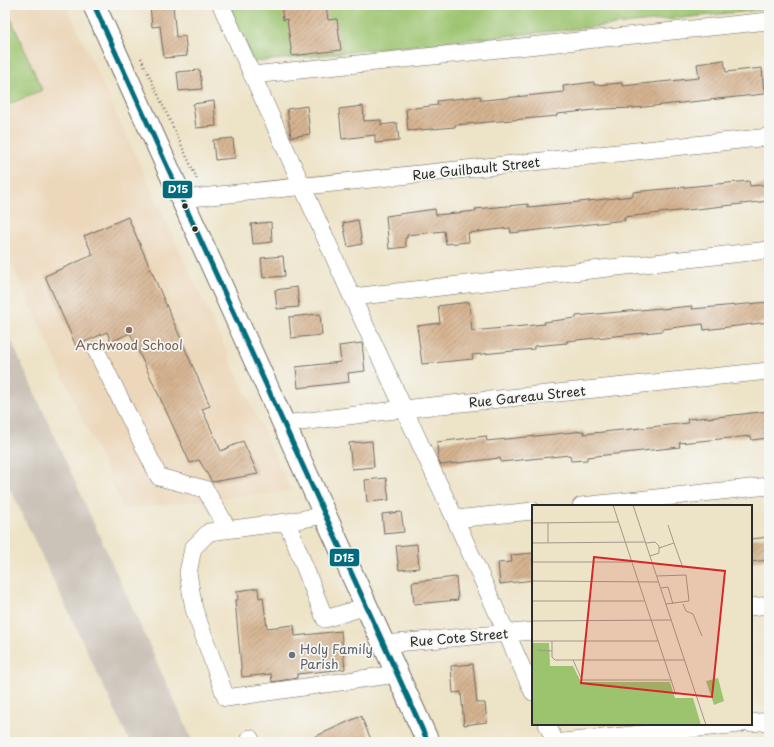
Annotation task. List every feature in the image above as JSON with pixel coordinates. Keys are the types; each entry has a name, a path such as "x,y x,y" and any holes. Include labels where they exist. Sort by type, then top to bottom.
{"main road":[{"path":"94,5 428,742"}],"street":[{"path":"221,5 302,187 532,690"},
{"path":"252,75 769,21"},
{"name":"Rue Guilbault Street","path":"182,199 769,137"},
{"path":"352,297 769,250"},
{"path":"96,350 159,477 205,489 228,529"},
{"name":"Rue Gareau Street","path":"285,424 403,409 769,371"},
{"path":"590,505 769,486"},
{"path":"455,519 532,511"},
{"path":"325,515 286,522 209,532 193,548 188,573 194,609 226,698 398,674"},
{"path":"286,522 325,619 367,606"},
{"path":"752,607 769,605"},
{"name":"Rue Cote Street","path":"384,644 532,630"},
{"path":"752,723 769,721"},
{"path":"547,725 555,742"},
{"path":"563,742 730,725"}],"path":[{"path":"140,54 206,196"}],"shaded area":[{"name":"Archwood School","path":"5,5 66,5 291,491 124,509 5,249"},
{"path":"5,327 193,742 130,742 5,478"}],"green space":[{"path":"5,5 42,90 5,106"},
{"path":"229,5 769,5 769,9 253,62"}],"building":[{"path":"150,5 173,5 176,37 185,36 187,56 164,58 160,26 152,27"},
{"path":"281,5 326,5 328,20 337,19 341,50 292,56 287,19 283,20"},
{"path":"724,60 726,72 762,68 764,94 635,108 603,109 557,114 557,116 455,125 455,127 408,131 406,109 438,105 437,101 480,96 481,100 485,100 564,92 563,86 594,82 594,85 622,83 622,86 699,78 697,64"},
{"path":"200,70 202,89 179,91 177,72"},
{"path":"214,101 216,126 196,128 193,104"},
{"path":"307,106 310,134 291,137 287,109"},
{"path":"363,106 364,121 381,120 381,125 397,123 399,141 375,143 375,135 342,139 339,109"},
{"path":"233,138 235,158 215,160 213,140"},
{"path":"749,181 750,186 769,184 769,201 624,217 625,220 530,231 511,233 510,228 468,233 469,242 446,244 444,231 407,235 407,238 405,238 406,247 389,249 386,216 435,209 436,215 476,211 475,209 528,204 528,207 570,203 633,196 633,192"},
{"path":"128,217 210,406 202,409 221,451 243,441 258,474 212,482 199,460 190,463 130,333 111,342 107,332 76,346 45,276 93,255 84,236"},
{"path":"358,220 362,244 348,247 343,223"},
{"path":"271,222 272,242 253,244 251,224"},
{"path":"283,256 285,276 263,278 261,258"},
{"path":"297,287 299,307 277,309 275,290"},
{"path":"469,302 472,331 545,324 544,322 576,318 576,316 661,308 692,306 692,309 769,302 769,322 704,330 703,324 663,329 663,331 567,341 567,343 534,346 534,349 472,355 473,359 422,364 417,326 440,323 438,306"},
{"path":"320,314 322,335 291,338 289,317"},
{"path":"362,343 365,371 348,373 349,382 298,388 296,367 341,362 339,346"},
{"path":"769,411 769,438 752,440 751,436 679,443 680,447 587,457 587,460 571,461 570,455 501,462 500,458 441,465 438,460 437,442 486,436 487,441 584,431 584,434 688,423 687,419"},
{"path":"372,441 374,467 352,469 349,443"},
{"path":"386,478 389,500 367,502 365,480"},
{"path":"401,512 404,532 384,534 382,514"},
{"path":"769,537 769,560 752,562 752,539"},
{"path":"417,544 419,568 399,570 396,546"},
{"path":"532,553 532,580 500,584 498,563 512,562 511,555"},
{"path":"456,577 458,600 414,604 412,582"},
{"name":"Holy Family Parish","path":"258,588 259,598 263,597 267,628 294,625 295,636 341,631 345,669 297,674 297,678 272,682 271,674 242,677 235,600 238,600 237,591"},
{"path":"473,664 477,703 485,703 487,722 464,725 461,692 453,693 451,666"},
{"path":"361,716 372,742 303,742"}],"transit line":[{"name":"D15","path":"94,5 428,742"}],"place":[{"name":"Archwood School","path":"129,330"},
{"name":"Holy Family Parish","path":"292,655"}]}
